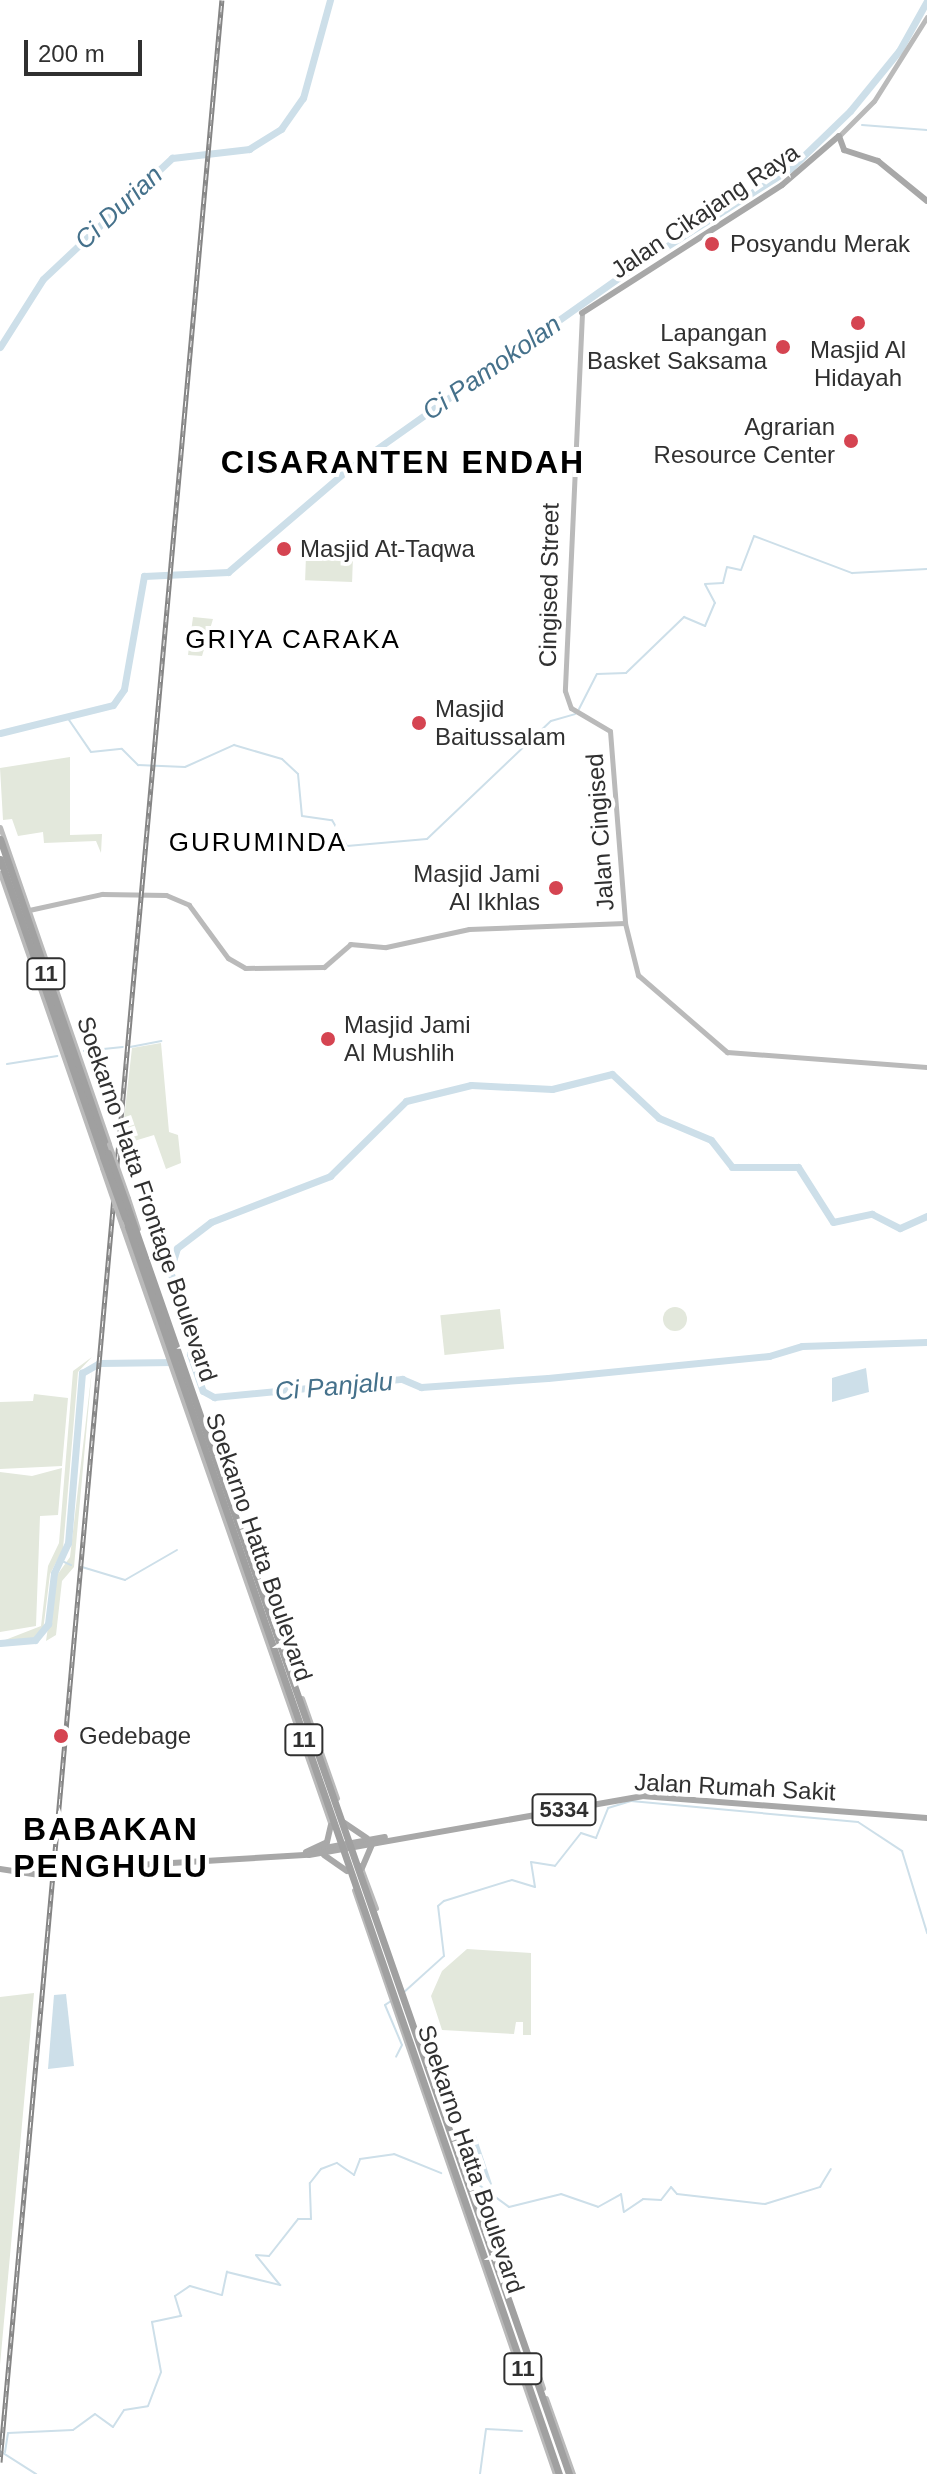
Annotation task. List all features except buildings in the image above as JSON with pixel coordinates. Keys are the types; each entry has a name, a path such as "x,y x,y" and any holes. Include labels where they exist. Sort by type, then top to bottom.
{"highway":[{"name":"Soekarno Hatta Boulevard","path":"0,839 93,1110 123,1222 173,1353"},
{"name":"Soekarno Hatta Boulevard","path":"0,859 106,1155 128,1202 173,1353 229,1521 250,1572"},
{"path":"29,957 38,970"},
{"path":"93,1097 93,1110"},
{"name":"Soekarno Hatta Boulevard","path":"178,1368 222,1482 280,1658 339,1809 391,1966 398,2004 426,2089 442,2126"},
{"path":"222,1482 223,1471"},
{"path":"222,1513 229,1521"},
{"name":"Soekarno Hatta Boulevard","path":"280,1658 347,1871 396,1983"},
{"path":"390,1951 391,1966"},
{"name":"Soekarno Hatta Boulevard","path":"398,2004 486,2249 500,2303 557,2474"},
{"path":"414,2069 426,2089"},
{"name":"Soekarno Hatta Boulevard","path":"486,2249 499,2269 571,2474"},
{"path":"500,2303 501,2318"},
{"path":"545,2447 546,2434"}],"main road":[{"name":"Jalan Cikajang Raya","path":"582,313 782,185 874,101 927,17"},
{"path":"839,136 844,150 878,161 927,201"},
{"name":"Cingised Street","path":"577,712 566,699 563,644 582,313"},
{"name":"Jalan Cingised","path":"577,712 610,731 625,923"},
{"name":"Soekarno Hatta Frontage Boulevard","path":"0,827 128,1202"},
{"name":"Soekarno Hatta Frontage Boulevard","path":"0,873 123,1222"},
{"path":"29,910 102,894 170,896 189,905 228,958 245,968 324,967 347,945 386,947 469,929 625,923 642,981 727,1052 927,1067"},
{"name":"Soekarno Hatta Frontage Boulevard","path":"178,1368 211,1437 223,1471 250,1572 280,1658"},
{"name":"Soekarno Hatta Frontage Boulevard","path":"178,1368 222,1513 250,1572 280,1658"},
{"name":"Jalan Rumah Sakit","path":"0,1869 52,1877 87,1868 352,1848 377,1841 642,1796 927,1818"},
{"path":"343,1822 377,1841 364,1853 362,1868"},
{"path":"304,1853 327,1842 331,1825"},
{"path":"352,1848 362,1868 390,1951 396,1983"},
{"path":"304,1853 330,1856 347,1871"},
{"path":"354,1890 398,2004 414,2069 442,2126 499,2269"},
{"path":"442,2126 501,2318 557,2474"}],"shaded area":[{"path":"306,554 353,556 352,582 305,580"},
{"path":"193,617 213,619 202,656 188,655"},
{"path":"70,757 70,835 102,834 101,853 96,841 44,843 43,832 18,836 12,819 3,820 0,768"},
{"path":"161,1043 169,1132 178,1135 181,1163 166,1169 154,1135 121,1145 132,1048"},
{"path":"675,1307 686,1314 687,1319 680,1330 675,1331 664,1324 663,1319 670,1308"},
{"path":"500,1309 504,1349 445,1355 440,1315"},
{"path":"92,1357 78,1372 63,1549 50,1574 43,1631 32,1640 0,1642 41,1626 48,1566 59,1543 73,1371"},
{"path":"92,1369 74,1567 62,1581 56,1635 46,1641 55,1578 70,1557"},
{"path":"34,1394 68,1398 62,1466 0,1469 0,1402 33,1401"},
{"path":"62,1468 58,1515 40,1516 36,1626 0,1632 0,1472 32,1476"},
{"path":"467,1949 531,1953 531,2035 523,2035 523,2022 516,2022 514,2034 442,2030 431,1996 442,1971"},
{"path":"34,1993 0,2365 0,1997"}],"water":[{"path":"866,1368 869,1392 832,1402 832,1378"},
{"path":"66,1994 74,2066 48,2069 54,1995"},
{"path":"476,2136 493,2187 493,2189 466,2141"}],"waterway":[{"name":"Ci Durian","path":"0,347 43,279 172,158 249,149 281,129 303,98 330,0"},
{"name":"Ci Pamokolan","path":"0,733 113,705 124,689 144,576 228,572 347,470 637,265 791,168 850,111 899,51 927,1"},
{"path":"862,125 927,130"},
{"path":"579,709 597,674 626,673 684,617 705,626 715,603 705,584 723,583 727,567 741,570 754,536 852,573 927,569"},
{"path":"67,717 91,752 122,749 138,765 185,767 234,745 282,759 298,774 302,816 332,820 347,846 427,839 551,721 575,714"},
{"path":"130,1047 161,1041"},
{"path":"84,1051 123,1047"},
{"path":"7,1064 57,1056"},
{"path":"190,1354 194,1345 170,1271 177,1248 211,1222 330,1176 406,1101 471,1085 552,1089 612,1074 659,1118 711,1140 732,1167 798,1167 833,1222 872,1214 900,1228 927,1216"},
{"name":"Ci Panjalu","path":"190,1354 203,1391 214,1397 402,1379 421,1387 548,1378 769,1356 802,1346 927,1342"},
{"name":"Ci Panjalu","path":"0,1643 35,1640 48,1624 54,1573 68,1543 82,1373 99,1363 174,1362"},
{"path":"82,1567 125,1580 177,1550"},
{"path":"62,1561 71,1565"},
{"path":"403,1993 444,1956 438,1906 444,1901 512,1880 535,1887 531,1862 555,1866 581,1833 596,1838 608,1808 631,1801 858,1822 902,1851 927,1933"},
{"path":"391,2001 385,2005 402,2045 396,2057"},
{"path":"5,2452 8,2433 73,2430 95,2414 113,2427 124,2410 148,2406 161,2372 152,2322 181,2316 175,2296 190,2286 222,2295 227,2272 280,2285 256,2255 269,2256 298,2219 311,2219 310,2183 321,2169 337,2163 354,2175 360,2159 394,2154 441,2173"},
{"path":"475,2182 509,2207 561,2194 598,2207 621,2194 624,2212 643,2199 661,2200 671,2187 677,2194 765,2204 820,2187 831,2169"},
{"path":"480,2474 486,2429 522,2431"},
{"path":"0,2451 36,2474"}],"railway":[{"path":"0,2462 222,0"}],"place":[{"name":"Posyandu Merak","path":"712,244"},
{"name":"Masjid Al Hidayah","path":"858,323"},
{"name":"Lapangan Basket Saksama","path":"783,347"},
{"name":"Agrarian Resource Center","path":"851,441"},
{"name":"Masjid At-Taqwa","path":"284,549"},
{"name":"Masjid Baitussalam","path":"419,723"},
{"name":"Masjid Jami Al Ikhlas","path":"556,888"},
{"name":"Masjid Jami Al Mushlih","path":"328,1039"},
{"name":"Gedebage","path":"61,1736"}],"district":[{"name":"CISARANTEN ENDAH","path":"403,462"},
{"name":"GRIYA CARAKA","path":"293,640"},
{"name":"GURUMINDA","path":"258,843"},
{"name":"BABAKAN PENGHULU","path":"111,1848"}]}
